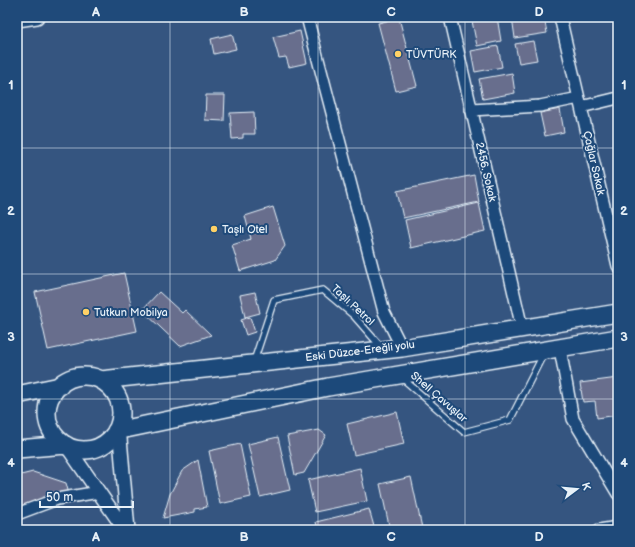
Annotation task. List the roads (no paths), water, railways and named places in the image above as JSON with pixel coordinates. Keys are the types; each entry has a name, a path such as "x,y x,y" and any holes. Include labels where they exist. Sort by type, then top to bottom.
{"main road":[{"name":"Eski Düzce-Ereğli yolu","path":"101,380 402,348 618,313"},
{"path":"118,430 328,387 618,338"},
{"path":"17,396 60,386 73,378 84,376 101,380 114,391 120,402 122,414 118,430 112,438 102,446 90,450 78,450 66,445 56,437 50,426 47,413 49,402 60,386"},
{"path":"17,449 66,445"}],"street":[{"path":"17,20 37,17"},
{"path":"307,17 384,312 402,348"},
{"name":"2456. Sokak","path":"450,17 522,328"},
{"name":"Çağlar Sokak","path":"560,17 618,266"},
{"path":"471,110 580,103 618,98"},
{"path":"552,350 573,419 618,494"},
{"path":"118,430 127,530"},
{"path":"66,445 127,530"},
{"path":"17,514 58,499 99,492"},
{"path":"599,530 618,527"}],"lane":[{"name":"Taşlı Petrol","path":"254,364 274,300 323,290 354,316 384,349"},
{"name":"Shell Çavuşlar","path":"398,375 464,432 510,420 552,350"}],"place":[{"name":"TÜVTÜRK","path":"398,54"},
{"name":"Taşlı Otel","path":"214,229"},
{"name":"Tutkun Mobilya","path":"86,312"}]}
